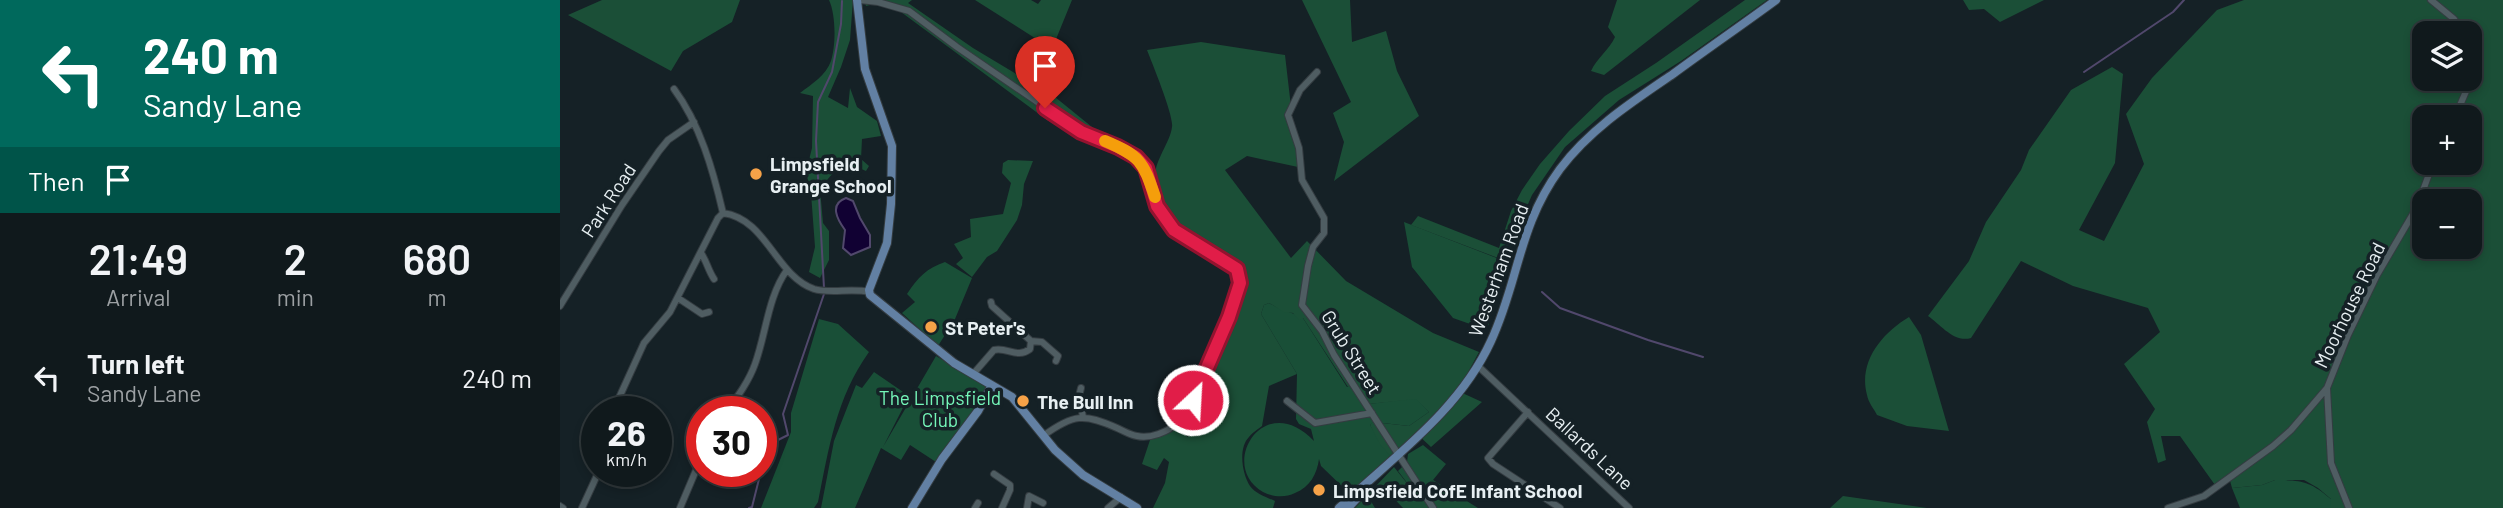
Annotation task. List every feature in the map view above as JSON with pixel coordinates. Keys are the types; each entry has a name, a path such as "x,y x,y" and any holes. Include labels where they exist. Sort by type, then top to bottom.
{"main road":[{"path":"859,0 864,69 892,146 887,243 869,292 954,363 1012,397 1055,450 1083,475 1137,508"},
{"name":"Westerham Road","path":"1339,508 1446,410 1478,366 1496,328 1527,227 1541,198 1564,164 1585,140 1614,116 1776,0"},
{"path":"913,508 942,459 970,422 991,387"},
{"name":"Westerham Road","path":"1348,508 1396,457"}],"street":[{"path":"859,0 878,2 909,11 1081,132 1136,157 1146,168 1157,206 1174,230 1237,269 1240,283 1229,317 1193,400 1170,429 1143,437 1131,435 1091,416 1066,422 1043,436"},
{"path":"2431,0 2455,21"},
{"name":"Grub Street","path":"1317,72 1300,90 1289,115 1299,148 1302,180 1324,218 1324,233 1313,247 1302,305 1322,331 1396,457 1433,508"},
{"path":"674,89 694,122 723,213"},
{"name":"Park Road","path":"560,306 622,205 659,151 668,140 694,122"},
{"name":"Moorhouse Road","path":"2349,508 2331,463 2327,388 2376,275 2417,207 2429,175"},
{"path":"723,213 757,232 787,270 815,289 869,292"},
{"path":"620,396 644,342 670,312 723,213"},
{"path":"701,253 708,262 714,279"},
{"path":"738,396 755,366 776,293 787,270"},
{"path":"678,298 702,314 709,312"},
{"path":"990,302 1031,341 1042,342 1058,356 1056,361"},
{"path":"974,373 994,349 1001,348 1015,354 1024,354 1030,349 1031,341"},
{"name":"Ballards Lane","path":"1478,366 1629,508"},
{"path":"1081,388 1079,396 1083,417"},
{"path":"2168,508 2204,496 2273,446 2291,430 2327,388"},
{"path":"1287,401 1315,423 1371,413"},
{"name":"Ballards Lane","path":"1528,412 1488,458 1560,508"},
{"path":"994,474 1010,485 1004,508"},
{"path":"582,508 592,487"},
{"path":"680,508 689,487"},
{"path":"1027,508 1029,496 1035,487"},
{"path":"1029,496 1042,503"},
{"path":"1108,508 1121,497"}],"green space":[{"path":"602,0 740,0 732,22 683,51 671,71 568,15"},
{"path":"829,0 853,0 850,40 828,97 848,108 850,88 857,107 877,121 881,136 862,139 861,159 869,166 866,171 851,167 839,169 820,189 823,223 829,231 829,260 820,278 809,272 815,247 811,193 806,172 812,148 813,96 800,93 822,75 831,61 834,30"},
{"path":"864,0 912,0 908,3 973,48 1055,97 1108,140 1105,151 1047,120 901,12 879,3 866,6"},
{"path":"975,0 1031,0 1038,4 1041,0 1072,0 1052,49"},
{"path":"1302,0 1350,0 1352,42 1386,31 1397,71 1419,116 1334,181 1344,142 1333,113 1351,102"},
{"path":"1617,0 1700,0 1604,75 1591,71 1615,37 1608,27"},
{"path":"1745,0 1767,0 1681,61 1619,100 1565,147 1532,195 1506,261 1411,225 1418,216 1499,248 1511,211 1522,190 1540,164 1569,131 1605,96"},
{"path":"1963,0 2044,0 2000,22 1984,9 1969,10"},
{"path":"2244,0 2503,0 2503,508 2331,508 2331,499 2304,480 2275,480 2262,485 2232,488 2229,477 2215,485 2180,436 2161,436 2166,460 2158,463 2147,422 2155,409 2124,364 2160,332 2148,308 2073,286 2021,261 1971,338 1953,336 1928,316 1969,261 1986,222 2021,170 2029,150 2071,90 2112,67 2123,74 2115,163 2079,230 2104,241 2144,164 2126,114 2152,78 2217,10"},
{"path":"1201,42 1285,55 1298,167 1247,156 1225,170 1291,258 1307,241 1346,281 1433,333 1479,352 1458,391 1482,402 1431,447 1417,434 1392,458 1380,444 1370,425 1373,422 1409,426 1429,412 1416,399 1369,404 1356,384 1348,387 1303,318 1299,320 1293,313 1284,312 1269,303 1264,305 1261,314 1297,374 1269,386 1262,426 1250,436 1243,448 1242,461 1247,481 1255,491 1275,501 1273,508 1153,508 1165,483 1169,462 1164,458 1157,470 1142,464 1151,437 1181,422 1187,437 1198,427 1209,398 1198,393 1239,289 1236,266 1197,240 1173,219 1158,194 1155,178 1157,165 1171,133 1172,121 1147,50"},
{"path":"1008,160 1033,161 1024,184 1022,205 1017,220 997,251 987,257 972,277 956,264 963,258 954,244 971,237 970,219 1003,214 1011,183 1002,173 1003,163"},
{"path":"1404,222 1507,262 1487,330 1453,318 1412,267"},
{"path":"945,262 972,278 955,319 938,346 902,313 915,302 907,294 915,283 928,270"},
{"path":"1269,303 1303,318 1347,387 1356,384 1369,404 1416,398 1429,412 1409,426 1374,422 1370,425 1392,458 1349,493 1321,466 1319,459 1317,470 1309,484 1291,495 1267,494 1250,480 1245,466 1246,450 1252,437 1264,427 1278,423 1296,427 1314,441 1311,429 1299,424 1296,419 1297,374 1261,314 1264,305"},
{"path":"1909,317 1921,335 1949,431 1907,426 1877,415 1868,398 1866,371 1874,350 1890,331"},
{"path":"819,319 838,324 869,352 841,405 818,502 814,508 761,508 769,487 777,487 777,467 791,432 791,413"},
{"name":"The Limpsfield Club","path":"936,356 987,386 962,429 936,462 910,445 901,460 881,448 855,508 821,508 834,441 856,385 862,388 874,372 909,396 883,447"},
{"path":"1423,445 1446,464 1433,480 1414,492 1398,471 1407,462 1408,454"},
{"path":"1394,467 1414,492 1433,480 1478,508 1403,508 1382,486 1369,498 1375,508 1355,508"},
{"path":"2275,480 2299,481 2317,488 2331,499 2331,508 2240,508 2232,488 2262,485"},
{"path":"1843,496 1927,508 1830,508"}],"shaded area":[{"path":"846,198 853,201 870,235 870,247 851,255 843,248 845,230 836,212 838,204"}],"waterway":[{"path":"2084,72 2173,12 2184,0"},
{"path":"824,288 816,141 818,102 832,72 841,24 842,1"},
{"path":"1542,292 1560,308 1703,357"},
{"path":"777,440 788,435 783,414 824,294"},
{"path":"749,508 752,507 757,487"}],"slow traffic":[{"path":"1105,141 1136,157 1146,168 1155,197"}],"place":[{"name":"Limpsfield Grange School","path":"756,174"},
{"name":"St Peter's","path":"931,327"},
{"name":"The Bull Inn","path":"1023,401"},
{"name":"Limpsfield CofE Infant School","path":"1319,490"}],"route":[{"path":"1045,108 1081,132 1136,157 1146,168 1157,206 1174,230 1237,269 1240,283 1229,317 1193,400"}]}
